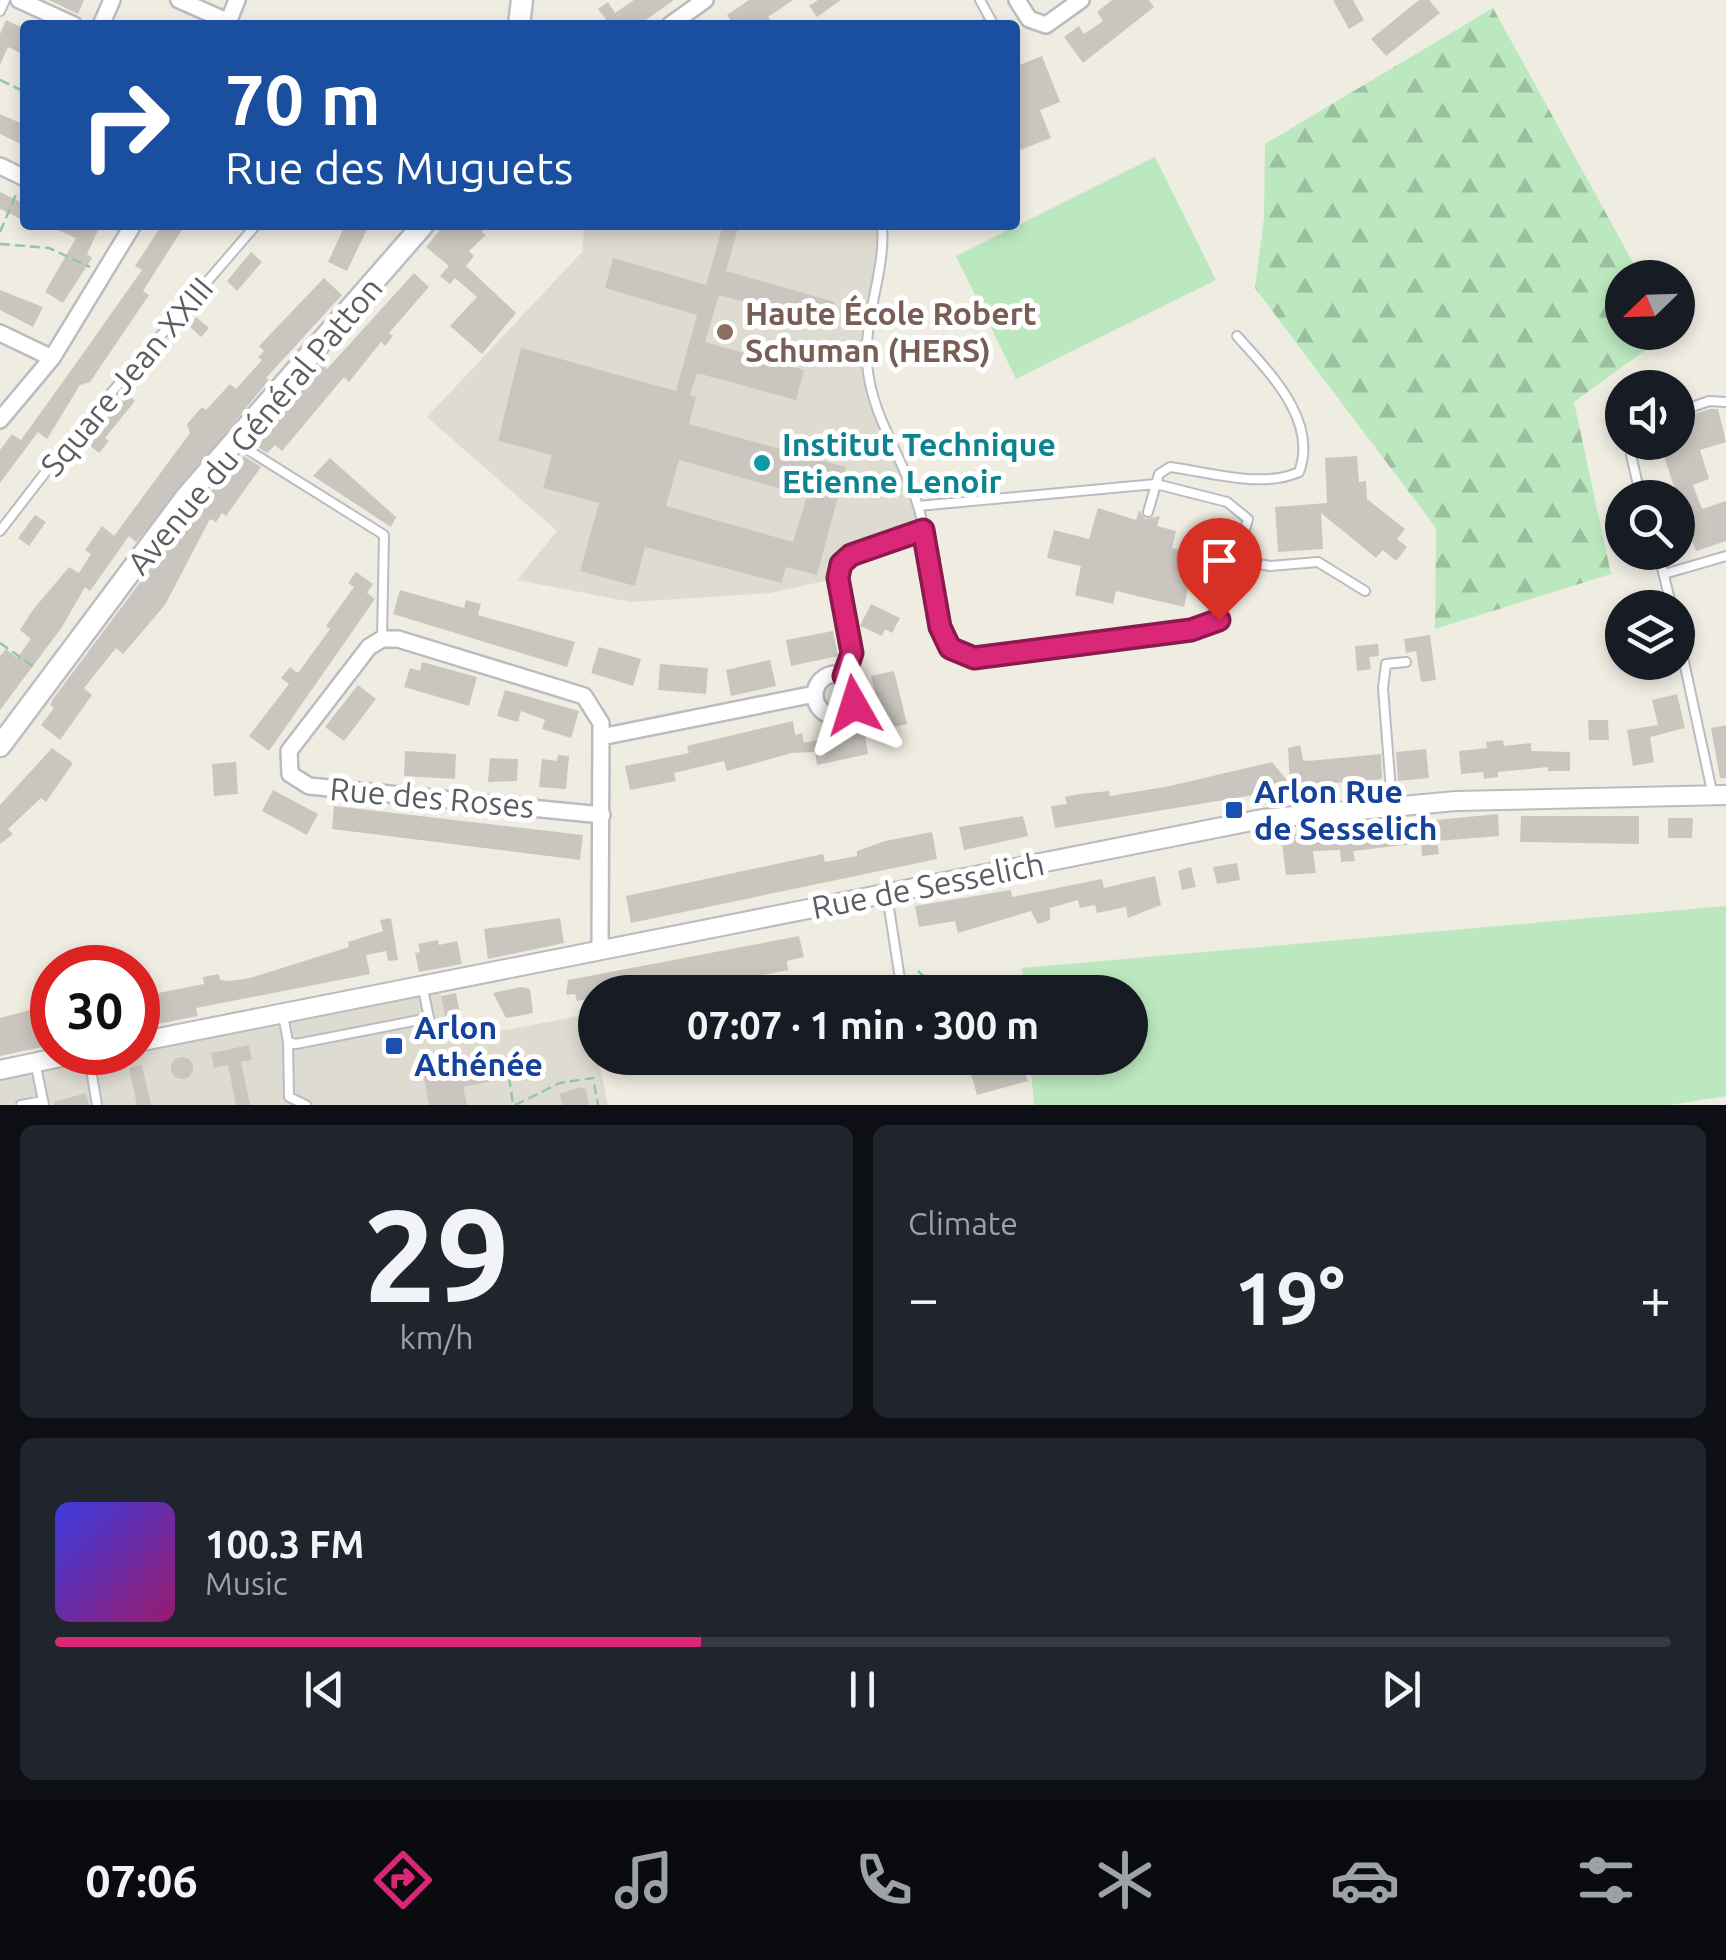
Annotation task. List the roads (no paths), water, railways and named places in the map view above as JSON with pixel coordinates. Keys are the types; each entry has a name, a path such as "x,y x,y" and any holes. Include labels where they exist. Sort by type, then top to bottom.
{"main road":[{"name":"Avenue du Général Patton","path":"404,252 419,230"},
{"name":"Avenue du Général Patton","path":"0,746 234,441 404,252 428,230"}],"street":[{"path":"19,0 63,20"},
{"path":"179,0 221,20"},
{"path":"677,20 705,0"},
{"path":"1017,0 1028,19 1046,25 1081,0"},
{"path":"0,420 52,358 128,230"},
{"path":"0,333 52,358"},
{"path":"382,639 398,639 568,688 584,696 598,712 602,815 600,950"},
{"name":"Rue des Roses","path":"382,639 369,647 289,751 290,774 308,786 602,815"},
{"path":"844,676 854,685 856,698 844,714 824,712 815,694 824,677 844,676"},
{"path":"601,737 815,694"},
{"name":"Rue de Sesselich","path":"160,1037 1262,819 1392,806 1720,795"},
{"path":"0,1070 30,1063"}],"lane":[{"path":"0,12 5,0"},
{"name":"Square Jean XXIII","path":"0,531 68,443 252,230"},
{"path":"883,230 884,244 866,321 867,367 879,414 918,506 940,627 950,648 974,658 1191,630 1219,620 1248,519 1228,502 1156,484 918,506"},
{"path":"1148,512 1159,474 1170,467 1265,479 1284,479 1300,472 1304,461 1294,411 1284,390 1237,336"},
{"path":"1695,406 1709,401 1726,402"},
{"path":"234,441 384,535 382,639"},
{"path":"844,676 852,653 838,578 841,564 851,555 923,530"},
{"path":"1664,574 1726,556"},
{"path":"1236,560 1270,566 1318,562 1365,591"},
{"path":"1663,570 1668,590"},
{"path":"1392,806 1383,688 1386,664 1406,662"},
{"path":"1690,680 1720,795"},
{"path":"886,895 899,975"},
{"path":"288,1042 296,1044 429,1018 422,984"},
{"path":"282,1012 288,1042 289,1096 306,1105"},
{"path":"21,1105 43,1103 38,1075"},
{"path":"91,1075 98,1105"}],"place":[{"name":"Haute École Robert Schuman (HERS)","path":"725,332"},
{"name":"Institut Technique Etienne Lenoir","path":"762,463"},
{"name":"Arlon Rue de Sesselich","path":"1234,810"},
{"name":"Arlon Athénée","path":"394,1046"}]}
